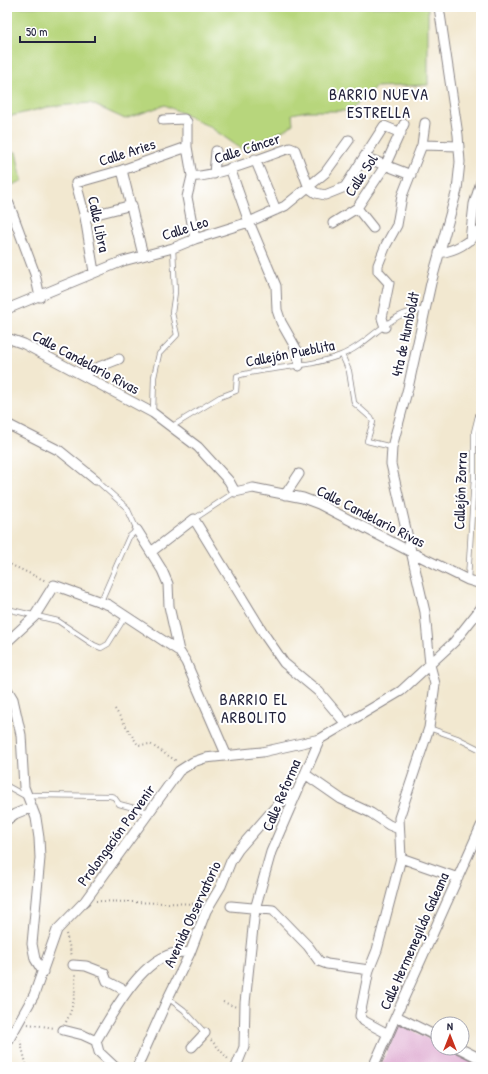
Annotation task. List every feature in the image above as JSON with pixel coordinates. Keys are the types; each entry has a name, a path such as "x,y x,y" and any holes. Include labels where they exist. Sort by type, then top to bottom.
{"street":[{"name":"4ta de Humboldt","path":"402,858 399,818 430,728 435,684 430,665 425,612 391,464 392,447 408,388 425,310 457,190 460,162 439,7"},
{"path":"163,120 184,119 187,122 187,147 192,176 187,197 195,239"},
{"path":"385,327 382,318 389,290 389,283 378,271 378,265 397,225 402,196 422,145 425,123"},
{"name":"Calle Sol","path":"333,223 357,208 385,166 402,128 384,126 364,157"},
{"name":"Calle Leo","path":"7,309 40,297 94,272 143,255 173,248 195,239 249,222 285,206 309,188 325,173 349,140"},
{"path":"422,145 459,146"},
{"name":"Calle Aries","path":"76,183 122,170 187,147"},
{"name":"Calle Cáncer","path":"192,176 198,177 214,174 290,148 293,149 309,188"},
{"path":"214,174 216,151"},
{"path":"309,188 316,193 326,195 346,187 364,157 411,175"},
{"path":"255,159 276,210"},
{"path":"230,168 249,222 276,286 277,310 281,322 298,352 299,366"},
{"path":"122,170 132,205 143,255"},
{"path":"470,240 474,204 481,182"},
{"name":"Calle Libra","path":"76,183 85,217 94,272"},
{"path":"9,204 35,274 40,297"},
{"path":"85,217 132,205"},
{"path":"357,208 373,228"},
{"path":"439,253 453,251 466,245 481,230"},
{"name":"Calle Candelario Rivas","path":"7,338 24,344 153,413 198,447 229,481 235,492 253,488 303,498 319,504 468,580 481,584"},
{"path":"81,374 119,359"},
{"path":"7,424 60,451 96,480"},
{"path":"285,495 299,474"},
{"path":"151,552 194,519 266,638 284,663 319,692 346,724"},
{"path":"137,530 162,570 168,584 169,606 179,651 186,662 226,754"},
{"path":"7,642 34,617 54,585 101,600 179,651"},
{"path":"320,739 401,691 454,642 481,608"},
{"path":"7,689 13,699 21,735 24,787 36,818 40,858 32,944 35,959 43,972"},
{"name":"Prolongación Porvenir","path":"7,1043 34,995 58,930 85,901 180,771 205,758 226,754 262,752 320,739"},
{"name":"Calle Reforma","path":"236,1065 244,1047 245,1011 255,908 271,852 320,739"},
{"path":"305,774 341,799 371,813 389,825 399,829"},
{"name":"Avenida Observatorio","path":"137,1067 190,953 210,904 238,850 278,804 297,792"},
{"path":"7,820 15,814 32,807"},
{"name":"Calle Hermenegildo Galeana","path":"373,1067 481,826"},
{"path":"388,1034 364,1021 360,1016 369,970 377,950 402,858 458,878"},
{"path":"231,906 273,910 308,946 319,960 327,964 369,970"},
{"path":"114,1067 99,1052 96,1041 126,991 154,963 180,951 190,953"},
{"path":"73,964 86,966 104,973 107,981 126,991"},
{"path":"396,1016 430,1033"},
{"path":"63,1030 83,1035 96,1041"},
{"path":"192,1047 205,1033"},
{"path":"470,1054 481,1059"}],"lane":[{"path":"153,413 154,377 159,354 177,335 172,313 175,292 173,248"},
{"name":"Callejón Pueblita","path":"171,427 220,397 236,391 237,376 299,366 342,355 385,327 395,318 408,311 425,310"},
{"path":"342,355 349,371 354,403 371,418 373,422 367,441 392,447"},
{"name":"Callejón Zorra","path":"468,580 474,478 474,432 481,404"},
{"path":"96,480 127,508 137,530 129,536 101,600"},
{"path":"194,519 235,492"},
{"path":"7,609 34,617 58,621 101,648 108,644 125,617"},
{"path":"430,728 457,738 481,750"},
{"path":"7,786 27,797 33,795 104,795 114,797 119,804 124,806 151,812"},
{"path":"168,998 184,1010 205,1033"}],"path":[{"path":"7,563 54,585"},
{"path":"115,709 138,745 150,744 186,767"},
{"path":"85,901 210,904"},
{"path":"27,1067 17,1024 63,1030 73,1008 76,991 73,964 67,935 58,930"},
{"path":"223,1002 245,1011"},
{"path":"205,1033 230,1061 236,1065"}],"green space":[{"path":"7,7 428,7 428,85 375,87 349,111 307,111 292,114 293,124 288,128 243,150 210,127 165,105 125,119 90,103 48,107 7,117"},
{"path":"7,152 16,152 22,181 7,187"}],"building":[{"path":"399,1024 430,1039 430,1056 462,1056 481,1065 481,1067 380,1067"}],"district":[{"name":"BARRIO NUEVA ESTRELLA","path":"379,103"},
{"name":"BARRIO EL ARBOLITO","path":"254,708"}]}
